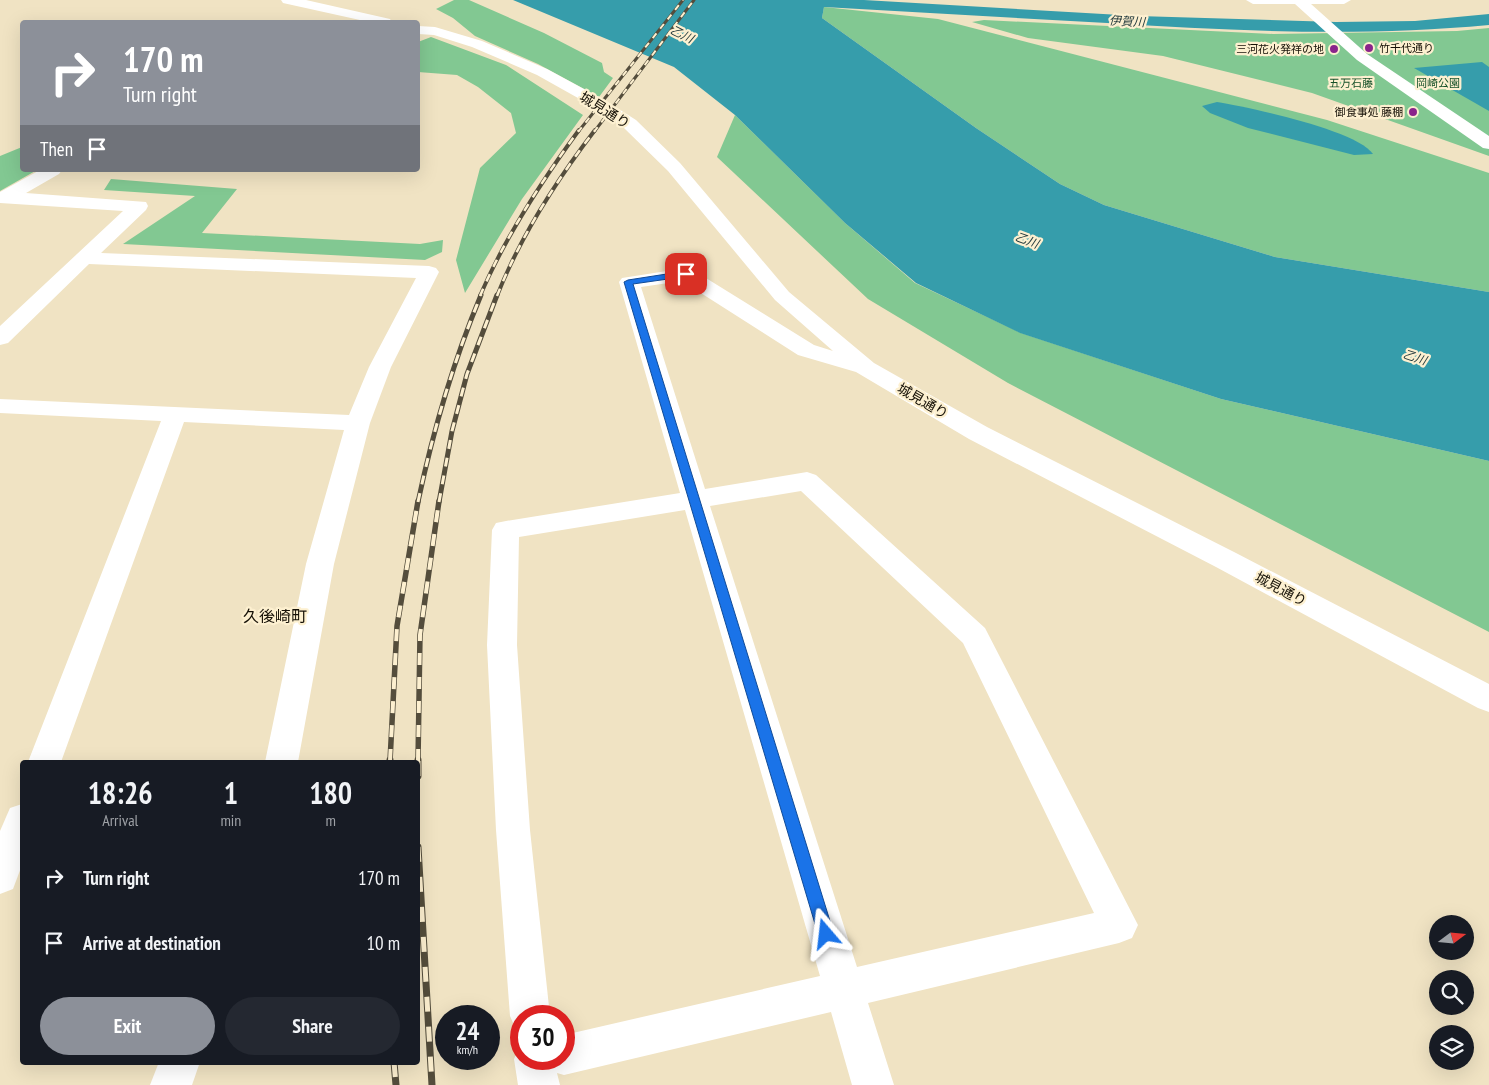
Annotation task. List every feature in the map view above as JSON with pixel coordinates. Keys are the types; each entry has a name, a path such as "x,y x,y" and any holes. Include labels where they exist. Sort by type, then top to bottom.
{"street":[{"path":"288,0 376,20"},
{"path":"1253,0 1344,0"},
{"path":"1299,1 1362,57 1489,144"},
{"name":"城見通り","path":"420,30 434,31 477,44 542,72 600,104 630,124 674,168 782,296 866,368 978,433 1226,560 1489,700"},
{"path":"2,199 49,172"},
{"path":"0,338 140,206 2,199"},
{"path":"84,258 429,272 380,367 358,422 320,564 282,760"},
{"path":"866,368 806,350 686,274 628,282 873,1085"},
{"path":"0,406 175,416 358,422"},
{"path":"45,760 175,416"},
{"path":"529,1005 513,830 502,646 506,530 808,481 974,636 1119,925 843,990 575,1056"},
{"path":"20,823 0,877 20,875"},
{"path":"171,1085 179,1065"}],"green space":[{"path":"454,0 469,0 544,33 602,63 604,72 613,78 599,97 538,64 475,36 453,18 436,9"},
{"path":"824,7 938,19 1327,120 1489,173 1489,292 1275,257 1104,205 1060,184 976,128 822,18"},
{"name":"岡崎公園","path":"984,20 1273,34 1457,31 1489,28 1489,156 1312,93 1163,56 1028,38 972,22"},
{"path":"431,37 506,65 583,115 522,199 465,293 456,260 480,168 516,133 511,113 478,87 457,75 420,72 420,41"},
{"path":"735,115 845,223 915,283 1021,333 1221,399 1489,461 1489,632 1008,383 868,299 717,157"},
{"path":"20,148 20,172 33,172 0,191 0,156"},
{"path":"111,179 237,189 202,233 420,244 443,240 442,252 425,260 123,244 195,196 104,190"}],"water":[{"path":"513,0 864,0 1138,16 1336,22 1415,21 1489,14 1489,25 1441,29 1346,32 1202,28 824,7 822,18 976,128 1060,184 1104,205 1275,257 1489,292 1489,461 1221,399 1020,333 916,283 845,223 735,115 674,67"},
{"path":"1482,62 1489,67 1489,111 1414,68"},
{"path":"1217,102 1276,114 1325,128 1363,145 1373,154 1354,155 1248,128 1210,113 1202,106"}],"railway":[{"path":"578,132 683,0"},
{"path":"594,132 694,0"},
{"path":"480,296 512,231 579,130"},
{"path":"497,296 506,274 540,210 566,169 595,130"},
{"path":"418,502 430,449 445,397 461,346 481,295"},
{"path":"439,502 452,431 467,374 497,295"},
{"path":"390,760 397,626 418,501"},
{"path":"418,760 420,635 439,501"},
{"path":"420,881 432,1085"},
{"path":"394,1065 396,1085"}],"place":[{"name":"竹千代通り","path":"1369,48"},
{"name":"三河花火発祥の地","path":"1334,49"},
{"name":"御食事処 藤棚","path":"1413,112"}],"district":[{"name":"久後崎町","path":"275,616"}],"route":[{"path":"686,274 628,282 647,338 826,934"}],"water label":[{"name":"伊賀川","path":"1127,21"},
{"name":"乙川","path":"682,34"},
{"name":"乙川","path":"1027,240"},
{"name":"乙川","path":"1415,357"}],"park label":[{"name":"五万石藤","path":"1351,83"}]}
